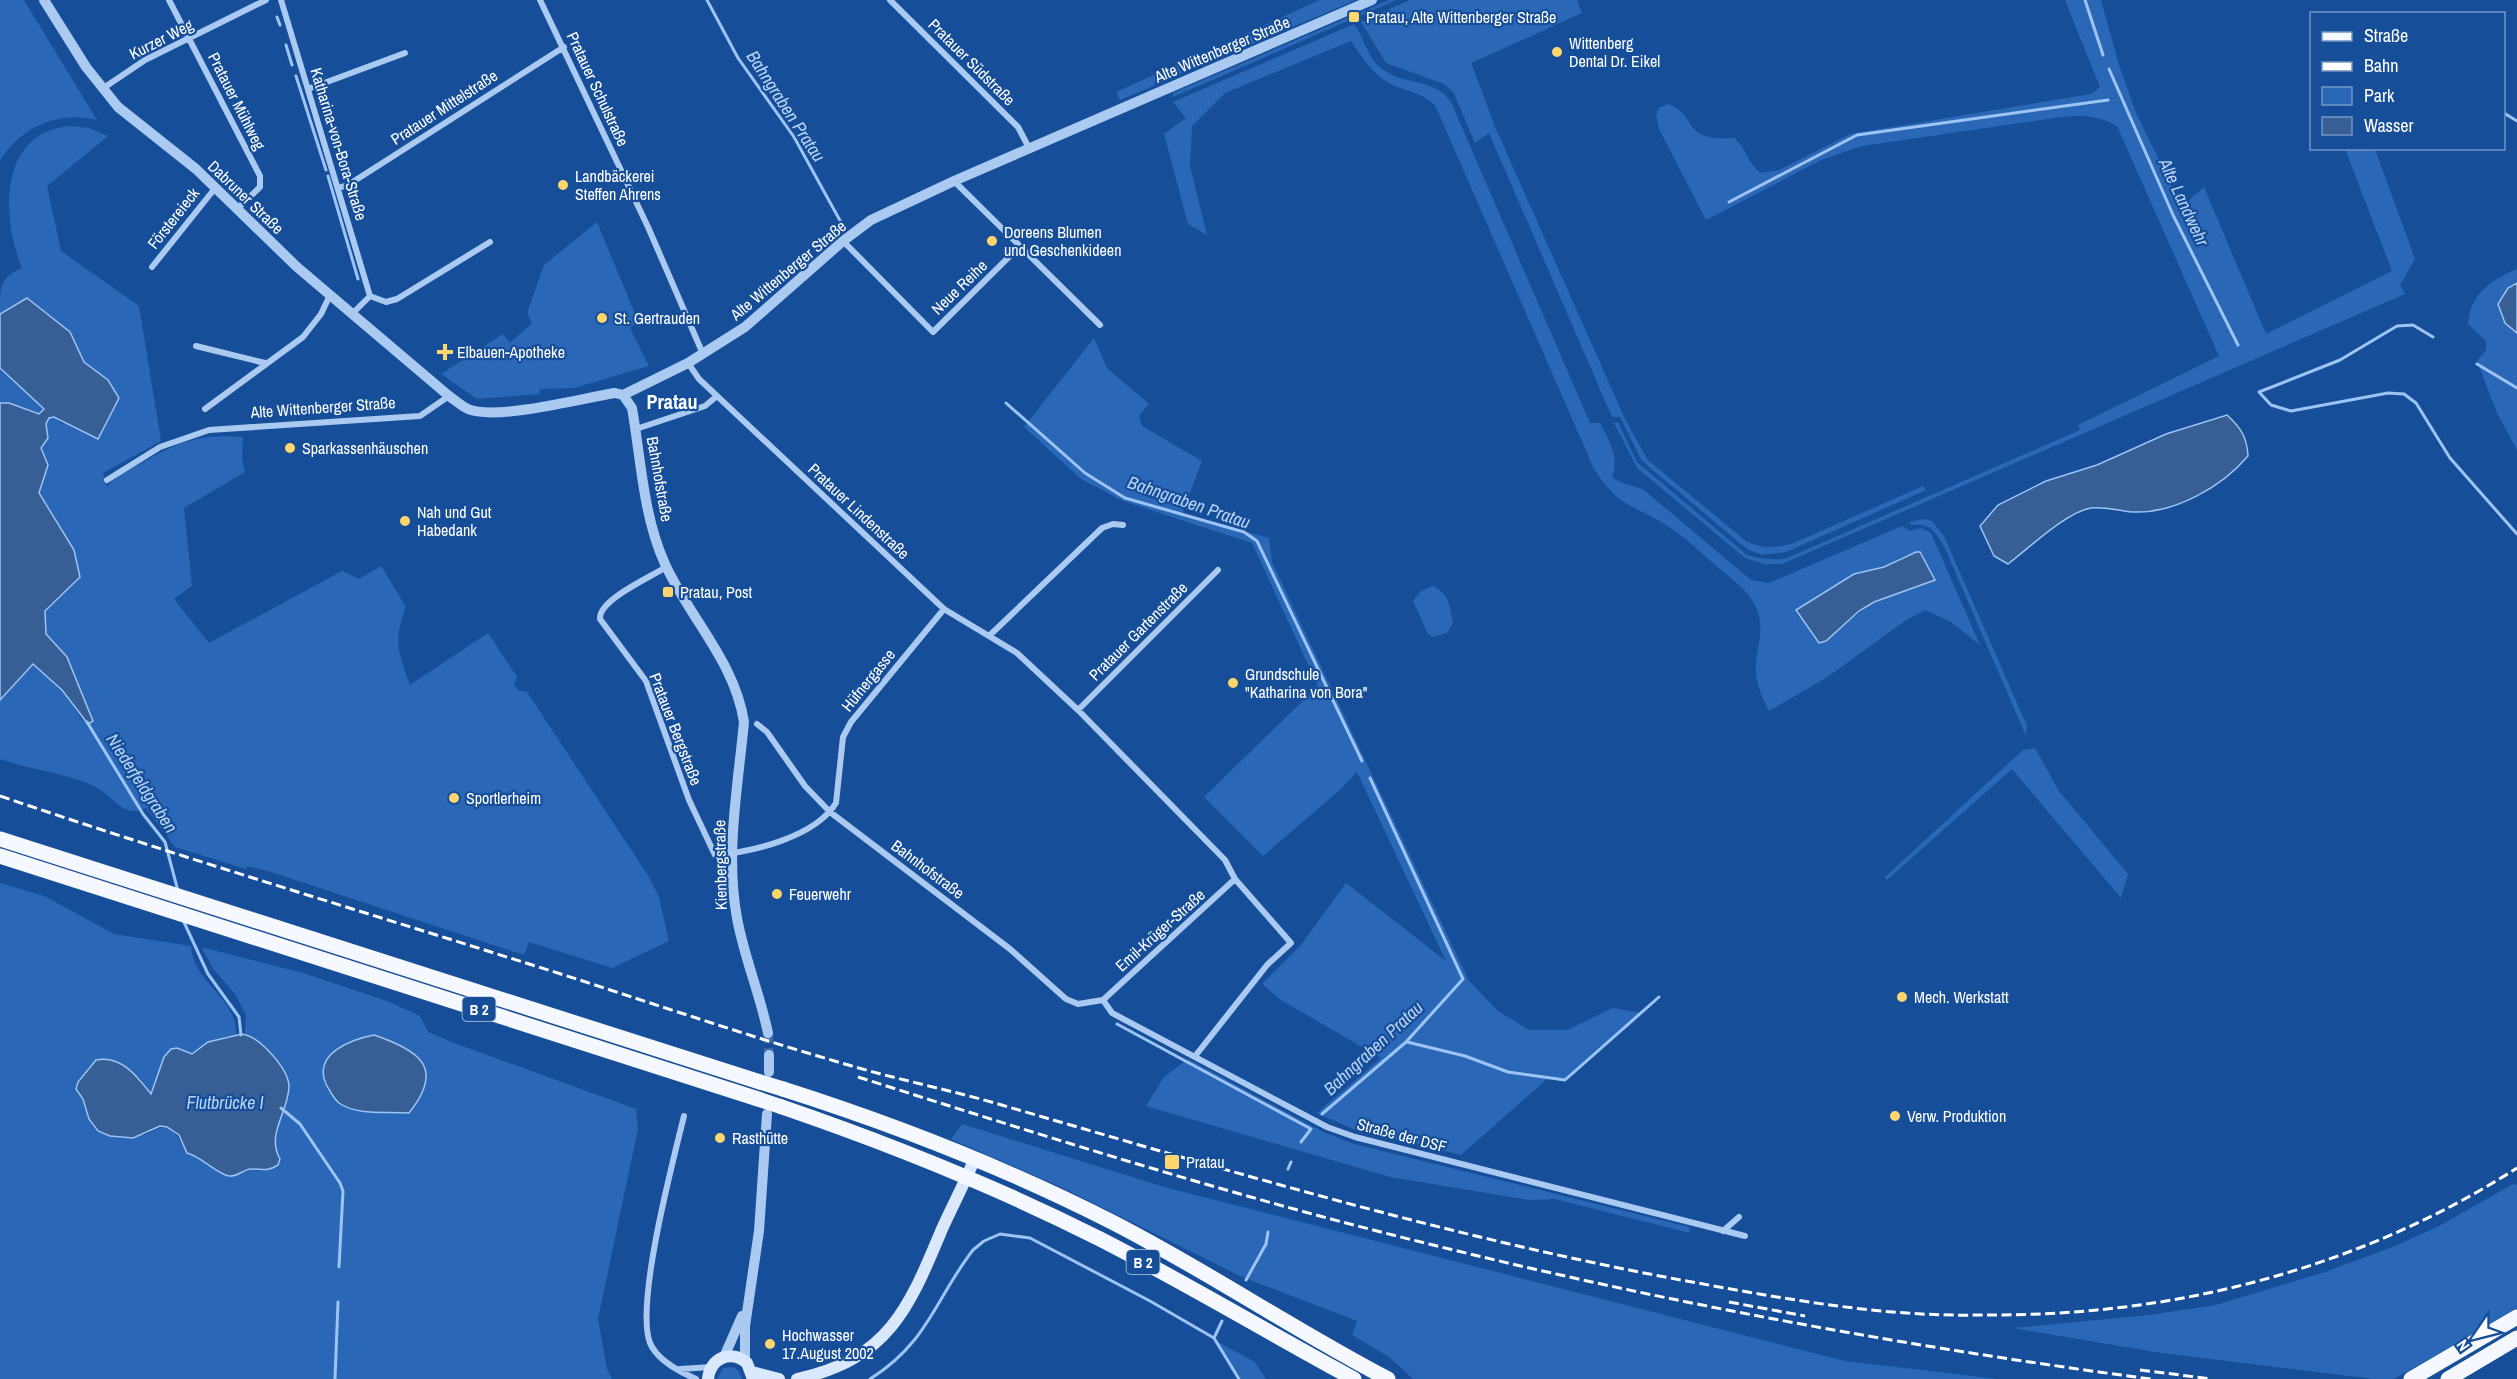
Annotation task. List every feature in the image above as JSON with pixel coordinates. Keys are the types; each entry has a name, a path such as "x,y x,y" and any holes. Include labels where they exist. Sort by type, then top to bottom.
{"main road":[{"name":"B 2","path":"0,839 260,922 764,1077 783,1089 975,1158 1123,1228 1388,1379"},
{"name":"B 2","path":"0,856 758,1099 967,1177 1119,1249 1354,1379"},
{"path":"797,1379 843,1364 868,1348 893,1325 915,1294 975,1158"},
{"path":"2411,1379 2517,1317"},
{"path":"2448,1379 2517,1338"},
{"path":"710,1373 724,1357 735,1356 745,1361 753,1376 780,1379"}],"street":[{"name":"Dabruner Straße","path":"44,0 102,89 127,114 216,187 330,295 449,396"},
{"name":"Pratauer Mühlweg","path":"169,0 260,176 260,187 237,209"},
{"name":"Kurzer Weg","path":"102,89 146,60 266,0"},
{"name":"Katharina-von-Bora-Straße","path":"281,0 370,296"},
{"name":"Pratauer Schulstraße","path":"540,0 564,47 703,354"},
{"name":"Pratauer Südstraße","path":"890,0 1018,127 1029,148"},
{"name":"Alte Wittenberger Straße","path":"107,480 160,447 209,430 420,416 449,396 468,409 482,412 553,406 615,393 623,395 688,363 745,327 843,241 871,220 1029,148 1372,0"},
{"name":"Pratauer Mittelstraße","path":"338,188 348,185 564,47"},
{"path":"308,89 405,53"},
{"path":"954,181 1100,325"},
{"name":"Förstereieck","path":"152,267 216,187"},
{"name":"Neue Reihe","path":"843,241 933,332 1019,247"},
{"path":"352,314 370,296 386,302 397,299 490,242"},
{"path":"205,409 311,329 330,295"},
{"path":"196,346 265,363"},
{"name":"Pratauer Lindenstraße","path":"688,363 693,373 944,609 1017,653 1078,710 1225,860 1235,879 1291,943 1267,965 1196,1055"},
{"name":"Bahnhofstraße","path":"623,395 632,408 656,543 666,567 738,693"},
{"path":"636,429 705,406 717,396"},
{"path":"989,636 1102,528 1113,524 1123,525"},
{"name":"Pratauer Bergstraße","path":"666,567 610,600 601,609 600,619 646,681 689,800 715,855 733,853"},
{"name":"Pratauer Gartenstraße","path":"1078,710 1218,570"},
{"name":"Hüfnergasse","path":"830,812 836,803 843,737 851,722 944,609"},
{"name":"Kienbergstraße","path":"738,693 744,722 733,853 737,917 768,1033"},
{"name":"Bahnhofstraße","path":"757,724 767,732 805,786 830,812 1010,949 1066,999 1078,1004 1103,1000"},
{"path":"733,853 764,847 817,823 830,812"},
{"name":"Emil-Krüger-Straße","path":"1103,1000 1235,879"},
{"name":"Straße der DSF","path":"1103,1000 1112,1013 1196,1055 1302,1115 1355,1137 1745,1236"},
{"path":"764,1077 769,1055"},
{"path":"745,1361 747,1302 759,1231 767,1113"},
{"path":"684,1116 653,1258 646,1311 646,1332 654,1350 669,1364 696,1379"},
{"path":"1723,1231 1739,1217"},
{"path":"724,1357 747,1302"},
{"path":"680,1369 710,1373"}],"green space":[{"path":"0,0 24,0 97,120 69,117 42,124 29,130 18,139 0,161"},
{"path":"1320,0 1356,0 1120,100 1116,92"},
{"path":"1389,0 1396,0 1173,97 1173,93"},
{"path":"1410,0 1577,0 1582,13 1471,63 1496,129 1626,421 1648,460 1747,542 1765,547 1794,543 1923,486 1926,490 1786,552 1762,555 1747,549 1649,467 1641,459 1620,417 1612,417 1489,133 1475,143 1454,93 1444,84 1386,63 1361,22"},
{"path":"2065,0 2101,0 2119,65 2136,113 2182,206 2204,187 2266,334 2392,271 2345,150 2375,150 2415,259 2400,285 2405,294 1782,564 1764,564 1745,558 1637,468 1614,423 1618,422 1637,462 1747,555 1766,559 1785,559 2080,430 2078,425 2219,356 2117,126 2109,122 2086,116 2063,117 1862,146 1821,160 1706,220 1659,129 1656,115 1659,108 1667,104 1684,115 1697,132 1717,138 1734,138 1761,173 1779,170 1850,134 2091,94 2100,87"},
{"path":"1354,24 1372,58 1381,68 1389,74 1436,89 1451,102 1590,423 1600,423 1610,443 1615,463 1612,477 1644,490 1751,580 1769,583 1902,526 1910,531 1921,528 1931,533 1980,645 1951,622 1925,610 1905,621 1826,678 1769,711 1757,678 1760,621 1753,602 1738,584 1678,534 1621,500 1594,469 1435,105 1418,94 1395,86 1377,75 1351,41 1225,93 1192,126 1190,166 1207,235 1188,224 1164,134 1186,118 1173,102","holes":["1920,552 1935,580 1874,602 1819,643 1796,610 1854,574 1884,567 1902,557"]},
{"path":"71,126 89,128 108,136 47,186 61,251 139,306 161,441 103,473 107,487 119,476 185,442 211,437 243,437 242,458 245,472 184,508 192,586 174,599 209,643 342,571 359,579 381,566 406,607 398,637 402,664 410,685 488,633 517,677 514,685 518,690 527,692 649,877 659,897 669,941 612,968 529,942 524,955 268,871 246,866 246,869 175,847 146,808 131,811 89,784 0,759 0,700 33,664 62,690 83,721 67,657 46,634 45,611 74,550 39,493 48,465 41,448 48,438 46,425 49,418 54,417 62,424 108,380 84,362 70,332 27,298 0,314 1,290 5,279 22,268 10,224 9,201 18,159 30,143 48,131"},
{"path":"597,222 638,321 630,328 649,366 574,388 540,389 539,394 477,399 441,374 503,334 510,343 532,323 527,313 544,265"},
{"path":"2517,269 2517,283 2508,288 2498,304 2505,323 2517,333 2517,450 2497,413 2477,361 2486,350 2486,341 2468,324 2473,304 2484,289"},
{"path":"1094,338 1107,368 1149,404 1139,416 1142,426 1202,461 1182,514 1269,538 1272,562 1469,981 1498,1011 1529,1030 1567,1030 1613,1008 1643,1013 1564,1081 1547,1079 1461,1155 1353,1129 1317,1113 1381,1058 1281,1000 1262,984 1301,945 1346,883 1446,961 1357,772 1341,789 1263,856 1204,797 1318,686 1252,543 1123,501 1081,479 1024,427"},
{"path":"0,369 45,409 39,414 9,403 0,403"},
{"path":"1924,519 1932,521 1944,536 2027,726 2026,736 1944,546 1931,529 1924,525 1912,525 1909,522"},
{"path":"1433,586 1446,597 1453,623 1447,633 1433,637 1428,634 1413,601 1421,591"},
{"path":"2035,748 2059,791 2128,874 2121,898 2012,769 1887,880 1885,877 2023,750"},
{"path":"0,883 44,896 114,934 191,946 199,970 230,1011 235,1022 236,1035 208,1042 192,1054 177,1048 164,1057 151,1094 140,1078 89,1066 76,1089 89,1119 145,1135 154,1130 166,1128 175,1133 187,1153 226,1172 234,1174 251,1169 258,1171 280,1159 275,1149 275,1141 284,1104 251,1035 245,1034 246,1015 235,994 214,970 201,947 303,973 387,1001 420,1016 428,1032 636,1109 638,1129 598,1319 607,1369 612,1379 0,1379"},
{"path":"1188,1059 1323,1132 1354,1144 1689,1227 1690,1233 1555,1199 1529,1200 1390,1177 1146,1106 1164,1077"},
{"path":"962,1124 1164,1187 1845,1361 1998,1379 1413,1379 1389,1357 1352,1335 1357,1321 1240,1276 1063,1188 951,1139"},
{"path":"2513,1184 2517,1185 2517,1309 2394,1379 2374,1379 2161,1353 2013,1328 2149,1315 2216,1305 2325,1272 2395,1246 2439,1226"},
{"path":"1216,1341 1255,1362 1266,1379 1241,1379"},
{"path":"732,1367 739,1371 742,1379 717,1379 723,1368"}],"water":[{"path":"2517,283 2517,333 2505,323 2498,304 2508,288"},
{"path":"27,298 70,332 84,362 108,380 119,398 98,439 54,417 49,418 46,424 48,438 41,448 48,465 39,493 74,550 80,577 45,611 46,634 67,657 93,721 88,724 62,690 33,664 0,700 0,403 9,403 39,414 44,409 0,368 0,314"},
{"path":"2227,415 2242,433 2248,456 2211,488 2180,503 2148,511 2132,512 2091,508 2081,511 2070,516 2008,564 1994,556 1980,526 1998,505 2046,481 2097,465 2166,434"},
{"path":"1920,552 1935,580 1874,602 1859,611 1826,641 1819,643 1796,610 1854,574 1884,567"},
{"name":"Flutbrücke I","path":"242,1034 257,1041 272,1055 288,1080 288,1097 275,1141 280,1159 278,1165 271,1169 248,1169 235,1175 224,1175 187,1153 179,1135 167,1127 160,1126 133,1138 110,1136 98,1131 89,1119 83,1099 76,1089 78,1082 96,1060 113,1061 128,1068 151,1094 164,1057 171,1049 177,1048 192,1054 208,1042"},
{"path":"374,1035 403,1047 422,1062 426,1072 425,1084 420,1097 409,1113 364,1111 346,1107 335,1099 326,1084 323,1073 329,1056 346,1044"}],"waterway":[{"name":"Bahngraben Pratau","path":"707,0 738,58 794,137 843,226"},
{"path":"2085,0 2103,55"},
{"path":"277,17 280,25"},
{"path":"286,45 292,65"},
{"name":"Alte Landwehr","path":"2109,69 2173,215 2238,345"},
{"path":"296,76 326,170"},
{"path":"1729,202 1857,135 2108,100"},
{"path":"2505,114 2517,121"},
{"path":"328,176 358,279"},
{"path":"2433,337 2413,325 2397,326 2340,360 2259,392 2271,405 2291,411 2388,393 2404,394 2416,403 2450,458 2517,534"},
{"name":"Alte Landwehr","path":"2477,364 2517,388"},
{"name":"Bahngraben Pratau","path":"1006,403 1085,473 1125,498 1244,532 1257,541 1362,761"},
{"name":"Niederfeldgraben","path":"87,722 143,814 165,842 178,891"},
{"name":"Bahngraben Pratau","path":"1322,1114 1406,1042 1463,979 1370,778"},
{"name":"Niederfeldgraben","path":"183,920 208,974 239,1017 241,1035"},
{"path":"1407,1042 1465,1056 1508,1072 1565,1080 1659,997"},
{"path":"1117,1024 1311,1129 1301,1142"},
{"name":"Niederfeldgraben","path":"281,1108 300,1124 343,1191 339,1267"},
{"name":"Bahngraben Pratau","path":"1288,1169 1291,1162"},
{"name":"Bahngraben Pratau","path":"1246,1280 1266,1244 1268,1232"},
{"path":"870,1379 890,1365 918,1335 973,1250 984,1241 1000,1234 1030,1238 1150,1301 1214,1338"},
{"name":"Niederfeldgraben","path":"335,1379 338,1302"},
{"name":"Bahngraben Pratau","path":"1222,1321 1214,1338 1239,1379"}],"tunnel":[{"path":"768,1033 769,1055"}],"railway":[{"path":"0,796 730,1029 871,1071 986,1101 1261,1180 1432,1225 1605,1265 1799,1300 1907,1313 2009,1315 2097,1310 2207,1293 2316,1264 2368,1244 2419,1222 2517,1168"},
{"path":"858,1077 1071,1144 1285,1207 1518,1265 1788,1322 1969,1353 2151,1379"},
{"path":"1729,1302 1805,1316"},
{"path":"2140,1370 2212,1379"}],"place":[{"name":"Pratau, Alte Wittenberger Straße","path":"1354,17"},
{"name":"Wittenberg Dental Dr. Eikel","path":"1557,52"},
{"name":"Landbäckerei Steffen Ahrens","path":"563,185"},
{"name":"Doreens Blumen und Geschenkideen","path":"992,241"},
{"name":"St. Gertrauden","path":"602,318"},
{"name":"Elbauen-Apotheke","path":"445,352"},
{"name":"Sparkassenhäuschen","path":"290,448"},
{"name":"Nah und Gut Habedank","path":"405,521"},
{"name":"Pratau, Post","path":"668,592"},
{"name":"Grundschule \"Katharina von Bora\"","path":"1233,683"},
{"name":"Sportlerheim","path":"454,798"},
{"name":"Feuerwehr","path":"777,894"},
{"name":"Mech. Werkstatt","path":"1902,997"},
{"name":"Verw. Produktion","path":"1895,1116"},
{"name":"Rasthütte","path":"720,1138"},
{"name":"Pratau","path":"1172,1162"},
{"name":"Hochwasser 17.August 2002","path":"770,1344"}],"district":[{"name":"Pratau","path":"672,401"}]}
